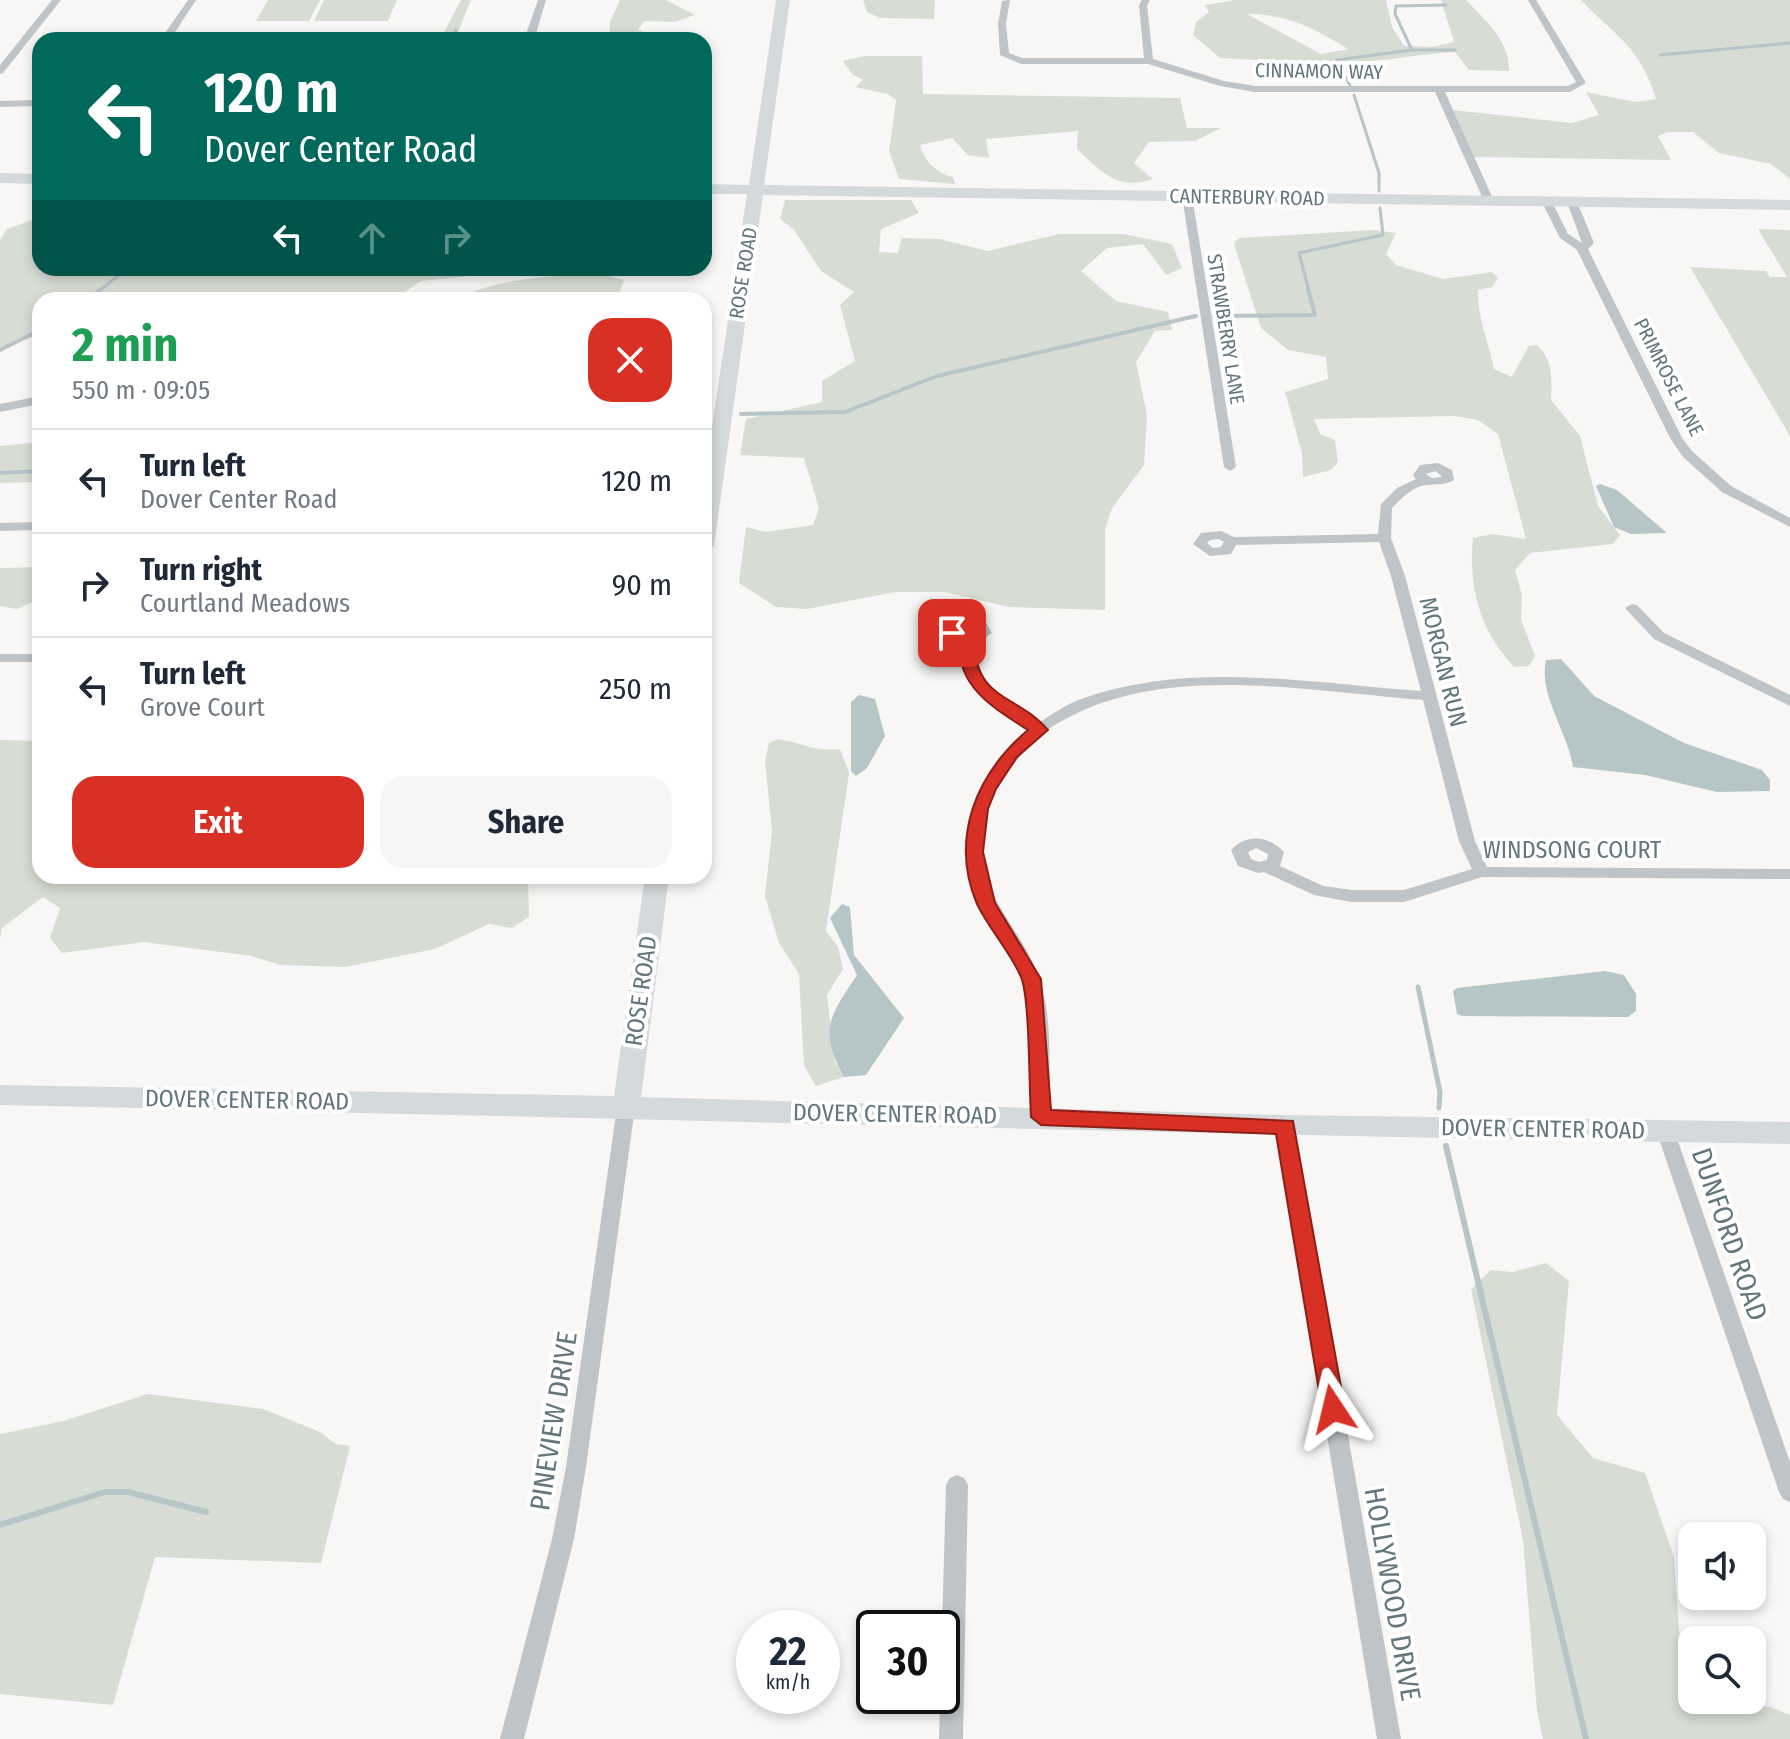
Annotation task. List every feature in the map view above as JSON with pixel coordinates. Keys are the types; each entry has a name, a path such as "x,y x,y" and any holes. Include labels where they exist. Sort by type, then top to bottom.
{"street":[{"path":"0,71 57,0"},
{"path":"170,32 192,0"},
{"path":"532,32 542,0"},
{"name":"ROSE ROAD","path":"712,490 783,0"},
{"name":"CINNAMON WAY","path":"1004,0 1002,24 1007,57 1033,61 1149,61 1223,84 1255,89 1570,89 1581,83 1532,0"},
{"path":"1146,0 1143,5 1149,61"},
{"path":"1439,90 1489,201"},
{"path":"0,104 32,103"},
{"path":"0,178 32,179"},
{"name":"CANTERBURY ROAD","path":"712,189 1790,205"},
{"name":"STRAWBERRY LANE","path":"1187,196 1230,467"},
{"name":"PRIMROSE LANE","path":"1547,202 1564,236 1582,248 1676,438 1691,461 1712,482 1790,523"},
{"name":"PRIMROSE LANE","path":"1572,202 1588,234 1589,243 1582,248"},
{"path":"0,408 32,402"},
{"path":"1231,541 1384,538 1386,507 1402,491 1424,480"},
{"path":"0,527 32,526"},
{"name":"MORGAN RUN","path":"1384,538 1398,576 1467,841 1481,872"},
{"path":"1632,608 1659,636 1790,701"},
{"path":"967,641 967,662 979,685 992,699 1039,730"},
{"path":"0,658 32,658"},
{"path":"1041,1117 1032,979 986,903 974,852 979,809 987,788 1011,753 1071,709 1127,690 1171,682 1254,680 1364,693 1428,696"},
{"name":"WINDSONG COURT","path":"1268,867 1320,891 1352,896 1404,896 1481,872 1790,874"},
{"name":"ROSE ROAD","path":"626,1107 656,884"},
{"name":"DOVER CENTER ROAD","path":"0,1095 1041,1117 1285,1126 1790,1133"},
{"name":"PINEVIEW DRIVE","path":"512,1739 563,1539 576,1467 626,1107"},
{"name":"HOLLYWOOD DRIVE","path":"1285,1126 1389,1739"},
{"name":"DUNFORD ROAD","path":"1665,1130 1790,1492"},
{"path":"951,1739 957,1485"}],"shaded area":[{"path":"268,0 320,0 309,21 256,21"},
{"path":"324,0 397,0 388,21 314,21"},
{"path":"461,0 471,0 458,32 444,32"},
{"path":"620,0 666,0 695,15 675,22 644,21 638,30 643,32 609,32 610,22"},
{"path":"863,0 935,0 934,19 880,18 867,12"},
{"path":"1235,0 1386,0 1392,27 1404,46 1432,47 1454,42 1441,0 1466,0 1501,41 1509,71 1469,70 1455,52 1363,62 1333,61 1343,79 1336,82 1328,79 1319,63 1220,58 1193,35 1196,22 1209,12 1205,5","holes":["1247,14 1300,24 1348,49 1321,54"]},
{"path":"1581,0 1790,0 1790,179 1771,164 1719,153 1693,132 1669,132 1658,136 1671,160 1474,157 1453,110 1572,123 1599,115 1586,92 1635,102 1656,99 1650,81 1634,54"},
{"path":"864,56 922,56 923,94 1180,98 1187,128 1221,128 1195,141 1149,142 1134,163 1153,179 1140,182 1119,181 1102,172 1077,149 1078,131 986,139 989,158 968,155 952,138 920,145 932,166 953,177 955,184 899,179 889,151 896,100 888,94 855,87 863,80 852,74 843,61"},
{"path":"785,200 911,200 919,213 881,229 879,252 898,253 902,238 939,239 988,251 1059,234 1124,234 1172,244 1182,268 1166,275 1143,244 1107,248 1081,271 1116,301 1168,312 1172,330 1155,331 1136,362 1147,415 1144,465 1112,508 1105,530 1105,610 1009,607 945,592 895,592 807,609 776,607 739,583 746,527 766,532 813,525 819,508 804,458 740,455 746,419 822,402 822,381 855,361 840,305 854,292 821,271 794,230 780,219"},
{"path":"32,220 32,276 465,276 421,281 405,292 32,292 32,337 0,350 0,240 7,229"},
{"path":"1758,229 1790,230 1790,436 1690,267 1766,271 1770,277 1787,277"},
{"path":"1372,230 1396,233 1386,254 1396,265 1443,279 1492,272 1498,278 1492,287 1478,290 1481,320 1494,369 1512,377 1529,346 1537,345 1542,351 1550,370 1551,400 1580,436 1598,506 1620,535 1613,544 1530,553 1515,570 1522,595 1521,619 1535,656 1529,666 1514,667 1502,653 1485,623 1475,591 1473,538 1492,534 1526,539 1498,434 1478,420 1455,416 1314,419 1320,434 1335,440 1338,462 1331,470 1303,477 1302,453 1285,392 1328,379 1326,357 1288,350 1261,328 1234,244 1239,238"},
{"path":"609,276 624,280 620,292 471,292 506,282 543,277"},
{"path":"32,443 32,482 0,483 0,446"},
{"path":"1600,484 1617,490 1667,533 1631,534 1614,527 1596,486"},
{"path":"32,567 32,602 17,609 0,606 0,568"},
{"path":"1561,659 1594,696 1684,743 1762,770 1770,780 1770,791 1717,792 1645,775 1573,767 1546,687 1546,660"},
{"path":"859,695 875,699 885,736 867,768 856,776 851,771 851,702"},
{"path":"778,739 816,748 840,749 849,773 826,931 838,947 843,969 827,995 835,1061 844,1077 816,1086 804,1066 799,974 779,943 765,896 772,831 765,761 769,743"},
{"path":"0,740 32,741 32,884 528,884 529,917 512,928 489,924 435,949 345,967 281,965 251,956 144,942 62,953 50,938 60,908 43,897 2,928 0,939"},
{"path":"842,904 850,907 854,955 904,1018 866,1075 844,1077 831,1047 831,1023 840,1001 857,975 830,918"},
{"path":"1605,971 1624,975 1636,994 1636,1011 1628,1017 1457,1014 1453,991 1457,988"},
{"path":"1546,1263 1569,1281 1557,1415 1593,1458 1645,1473 1674,1557 1679,1626 1678,1714 1766,1714 1766,1707 1771,1707 1790,1715 1790,1739 1543,1739 1537,1711 1523,1540 1471,1289 1491,1270 1513,1272"},
{"path":"148,1394 263,1409 320,1432 336,1444 350,1446 321,1563 155,1557 113,1705 0,1694 0,1434 63,1421"}],"waterway":[{"path":"1412,50 1395,14 1396,6 1446,5"},
{"path":"1660,55 1790,43"},
{"path":"1350,85 1336,60 1412,50"},
{"path":"1412,50 1455,50"},
{"path":"1354,95 1379,173 1379,191"},
{"path":"1309,291 1299,253 1383,235 1380,208"},
{"path":"99,291 118,276"},
{"path":"97,292 101,289"},
{"path":"1214,316 1315,315 1308,289"},
{"path":"741,414 845,412 937,376 1196,316"},
{"path":"0,350 32,334"},
{"path":"0,473 32,471"},
{"path":"1418,987 1440,1092 1439,1108"},
{"path":"1446,1146 1586,1739"},
{"path":"0,1525 105,1492 128,1492 206,1512"}],"route":[{"path":"952,633 967,641 967,662 979,685 992,699 1039,730 1011,753 987,788 979,809 974,864 986,903 1032,979 1041,1117 1285,1126 1333,1409"}]}
